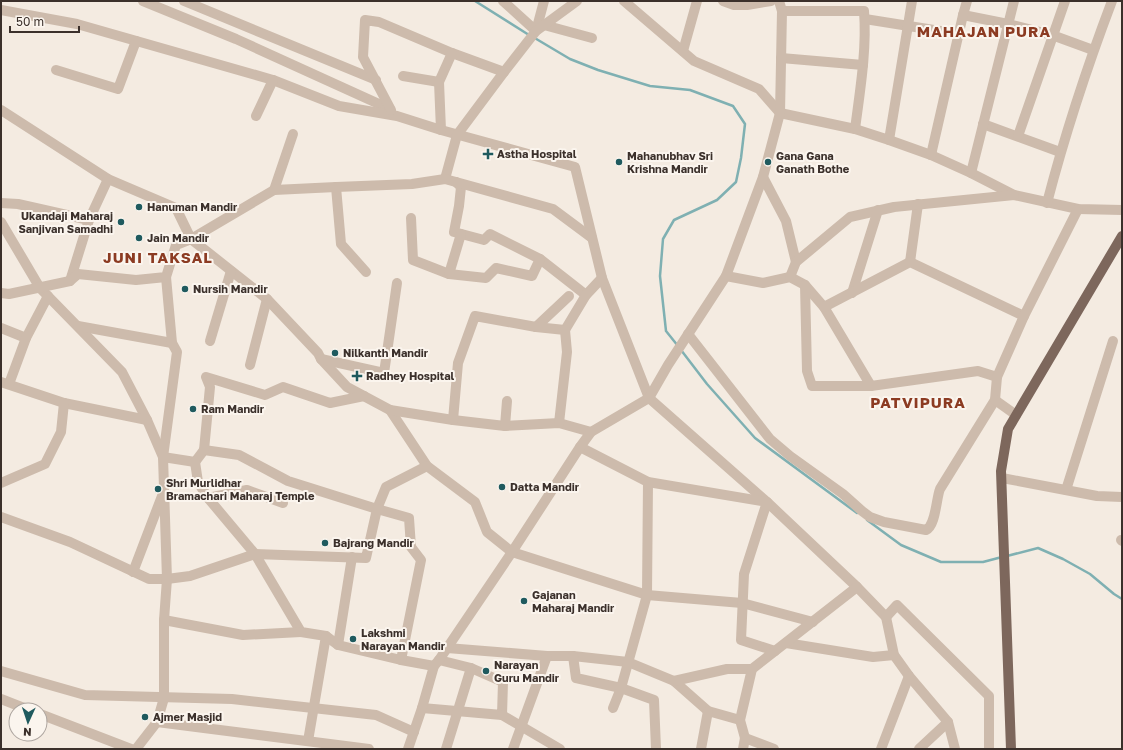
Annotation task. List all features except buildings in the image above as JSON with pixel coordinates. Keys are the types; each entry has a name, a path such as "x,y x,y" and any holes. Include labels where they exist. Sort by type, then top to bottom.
{"main road":[{"path":"1011,749 1001,471 1008,429 1122,236"}],"street":[{"path":"143,1 236,38 393,113 457,135 575,167 602,278 649,398 767,502 857,587 886,617 894,655 909,676 948,722 955,749"},
{"path":"184,1 376,80"},
{"path":"503,1 538,30 592,38"},
{"path":"538,30 544,1"},
{"path":"446,179 457,135 514,59 538,30 577,1"},
{"path":"624,1 694,60 759,89 780,113 855,129 889,140 931,155 971,173 1014,196 1078,210 1122,210"},
{"path":"683,51 696,1"},
{"path":"723,1 734,5 772,1"},
{"path":"408,749 436,663 512,552 580,447 591,432 649,398 668,365 726,276 763,177 780,113 782,11 779,1"},
{"path":"889,140 912,1"},
{"path":"931,155 966,1"},
{"path":"971,173 1014,1"},
{"path":"1018,136 1065,1"},
{"path":"1047,203 1060,152 1093,50 1112,1"},
{"path":"1,10 77,24 272,80 339,106 393,113"},
{"path":"782,11 864,11 863,65 855,129"},
{"path":"963,15 1052,35 1093,50"},
{"path":"865,19 959,34"},
{"path":"393,113 363,57 365,20 379,22 452,53 504,72"},
{"path":"56,70 118,89 136,41"},
{"path":"441,130 439,82 452,53"},
{"path":"781,58 863,65"},
{"path":"403,76 439,82"},
{"path":"256,116 272,80"},
{"path":"1,110 108,179 176,208 191,240 267,299 318,353 321,359 347,387 390,410 453,420 505,426 559,423 591,432"},
{"path":"983,124 1060,152"},
{"path":"274,190 293,134"},
{"path":"763,177 786,221 796,262"},
{"path":"70,281 89,220 108,179"},
{"path":"136,749 157,722 164,698 164,620 167,579 163,457 176,352 172,343 166,277 176,246 191,240 274,190 336,186 412,184 446,179 553,209 592,238"},
{"path":"456,182 461,188 454,232 484,240 490,234 540,259 586,295"},
{"path":"336,186 341,244 366,272"},
{"path":"790,277 796,262 850,217 894,207 1014,196"},
{"path":"1,203 18,204 89,220"},
{"path":"910,262 918,204"},
{"path":"852,293 878,210"},
{"path":"687,336 770,439 790,456 843,494 870,517 884,522 926,530 930,528 932,523 940,489 995,400 997,377 1024,316 1078,210"},
{"path":"411,218 413,260 449,274 486,278 496,268 532,276 540,259"},
{"path":"1,222 40,288 122,372 147,420 163,457"},
{"path":"449,274 461,234"},
{"path":"824,307 910,262"},
{"path":"910,262 1024,316"},
{"path":"210,341 231,271"},
{"path":"1,292 9,294 70,281 78,274 136,280 166,277"},
{"path":"726,276 763,283 790,277 805,285 824,307 871,386"},
{"path":"559,423 567,352 565,330 586,295 602,278"},
{"path":"321,359 384,373 397,283"},
{"path":"805,285 807,372 812,386 871,386 978,372 997,377"},
{"path":"48,296 5,383 64,403 147,420"},
{"path":"536,327 569,296"},
{"path":"250,365 267,299"},
{"path":"453,420 458,363 475,316 536,327 565,330"},
{"path":"78,326 172,343"},
{"path":"1,328 26,338"},
{"path":"1066,490 1112,341"},
{"path":"301,632 255,554 208,498 198,482 196,462 204,450 208,415 208,398 210,387 206,377 265,395 283,387 330,403 364,396"},
{"path":"995,400 1016,415"},
{"path":"505,426 507,401"},
{"path":"1,483 45,464 61,432 64,403"},
{"path":"390,410 426,466 474,502 487,532 512,552 647,595 742,603 813,622"},
{"path":"580,447 648,482 767,502"},
{"path":"204,450 238,455 288,481 409,518 411,548 421,560 400,660"},
{"path":"163,457 196,462"},
{"path":"1,517 70,542 149,579 167,579 190,576 255,554 366,558 377,509 386,487 426,466"},
{"path":"1002,478 1097,496 1122,497"},
{"path":"613,708 621,688 647,595 648,482"},
{"path":"133,572 164,490"},
{"path":"208,498 247,490 283,503"},
{"path":"767,502 744,574 741,640 775,651"},
{"path":"338,645 352,557"},
{"path":"674,681 727,669 752,669 857,587"},
{"path":"886,617 897,605 989,696 990,749"},
{"path":"164,620 243,635 301,632 326,636 338,645 400,660 471,668 503,682 502,715"},
{"path":"308,741 326,636"},
{"path":"786,643 873,657 894,655"},
{"path":"447,648 547,656 573,656 628,662 674,681 708,711 740,720"},
{"path":"513,749 547,656"},
{"path":"573,656 576,678 621,688 654,700 656,749"},
{"path":"446,749 471,668"},
{"path":"743,749 745,738 740,720 752,669"},
{"path":"1,671 84,695 232,699 314,708 376,715 414,732"},
{"path":"881,749 909,676"},
{"path":"422,708 502,715 560,749"},
{"path":"701,749 708,711"},
{"path":"48,717 131,749"},
{"path":"157,722 369,749"},
{"path":"919,749 948,722"},
{"path":"745,738 774,749"}],"waterway":[{"path":"475,1 529,35"},
{"path":"533,37 570,59 598,70 650,86 690,90 733,106 745,124 741,158 736,182 717,200 674,220 663,239 660,276 666,331 678,346"},
{"path":"681,350 707,384 755,438 857,513"},
{"path":"867,520 901,545 941,562 983,562 1002,557"},
{"path":"1007,556 1038,548 1063,559 1090,574 1122,599"}],"place":[{"name":"Astha Hospital","path":"488,154"},
{"name":"Mahanubhav Sri Krishna Mandir","path":"619,162"},
{"name":"Gana Gana Ganath Bothe","path":"768,162"},
{"name":"Hanuman Mandir","path":"139,207"},
{"name":"Ukandaji Maharaj Sanjivan Samadhi","path":"121,222"},
{"name":"Jain Mandir","path":"139,238"},
{"name":"Nursih Mandir","path":"185,289"},
{"name":"Nilkanth Mandir","path":"335,353"},
{"name":"Radhey Hospital","path":"357,376"},
{"name":"Ram Mandir","path":"193,409"},
{"name":"Datta Mandir","path":"502,487"},
{"name":"Shri Murlidhar Bramachari Maharaj Temple","path":"158,489"},
{"name":"Bajrang Mandir","path":"325,543"},
{"name":"Gajanan Maharaj Mandir","path":"524,601"},
{"name":"Lakshmi Narayan Mandir","path":"353,639"},
{"name":"Narayan Guru Mandir","path":"486,671"},
{"name":"Ajmer Masjid","path":"145,717"}],"district":[{"name":"MAHAJAN PURA","path":"984,32"},
{"name":"JUNI TAKSAL","path":"158,258"},
{"name":"PATVIPURA","path":"918,403"}]}
